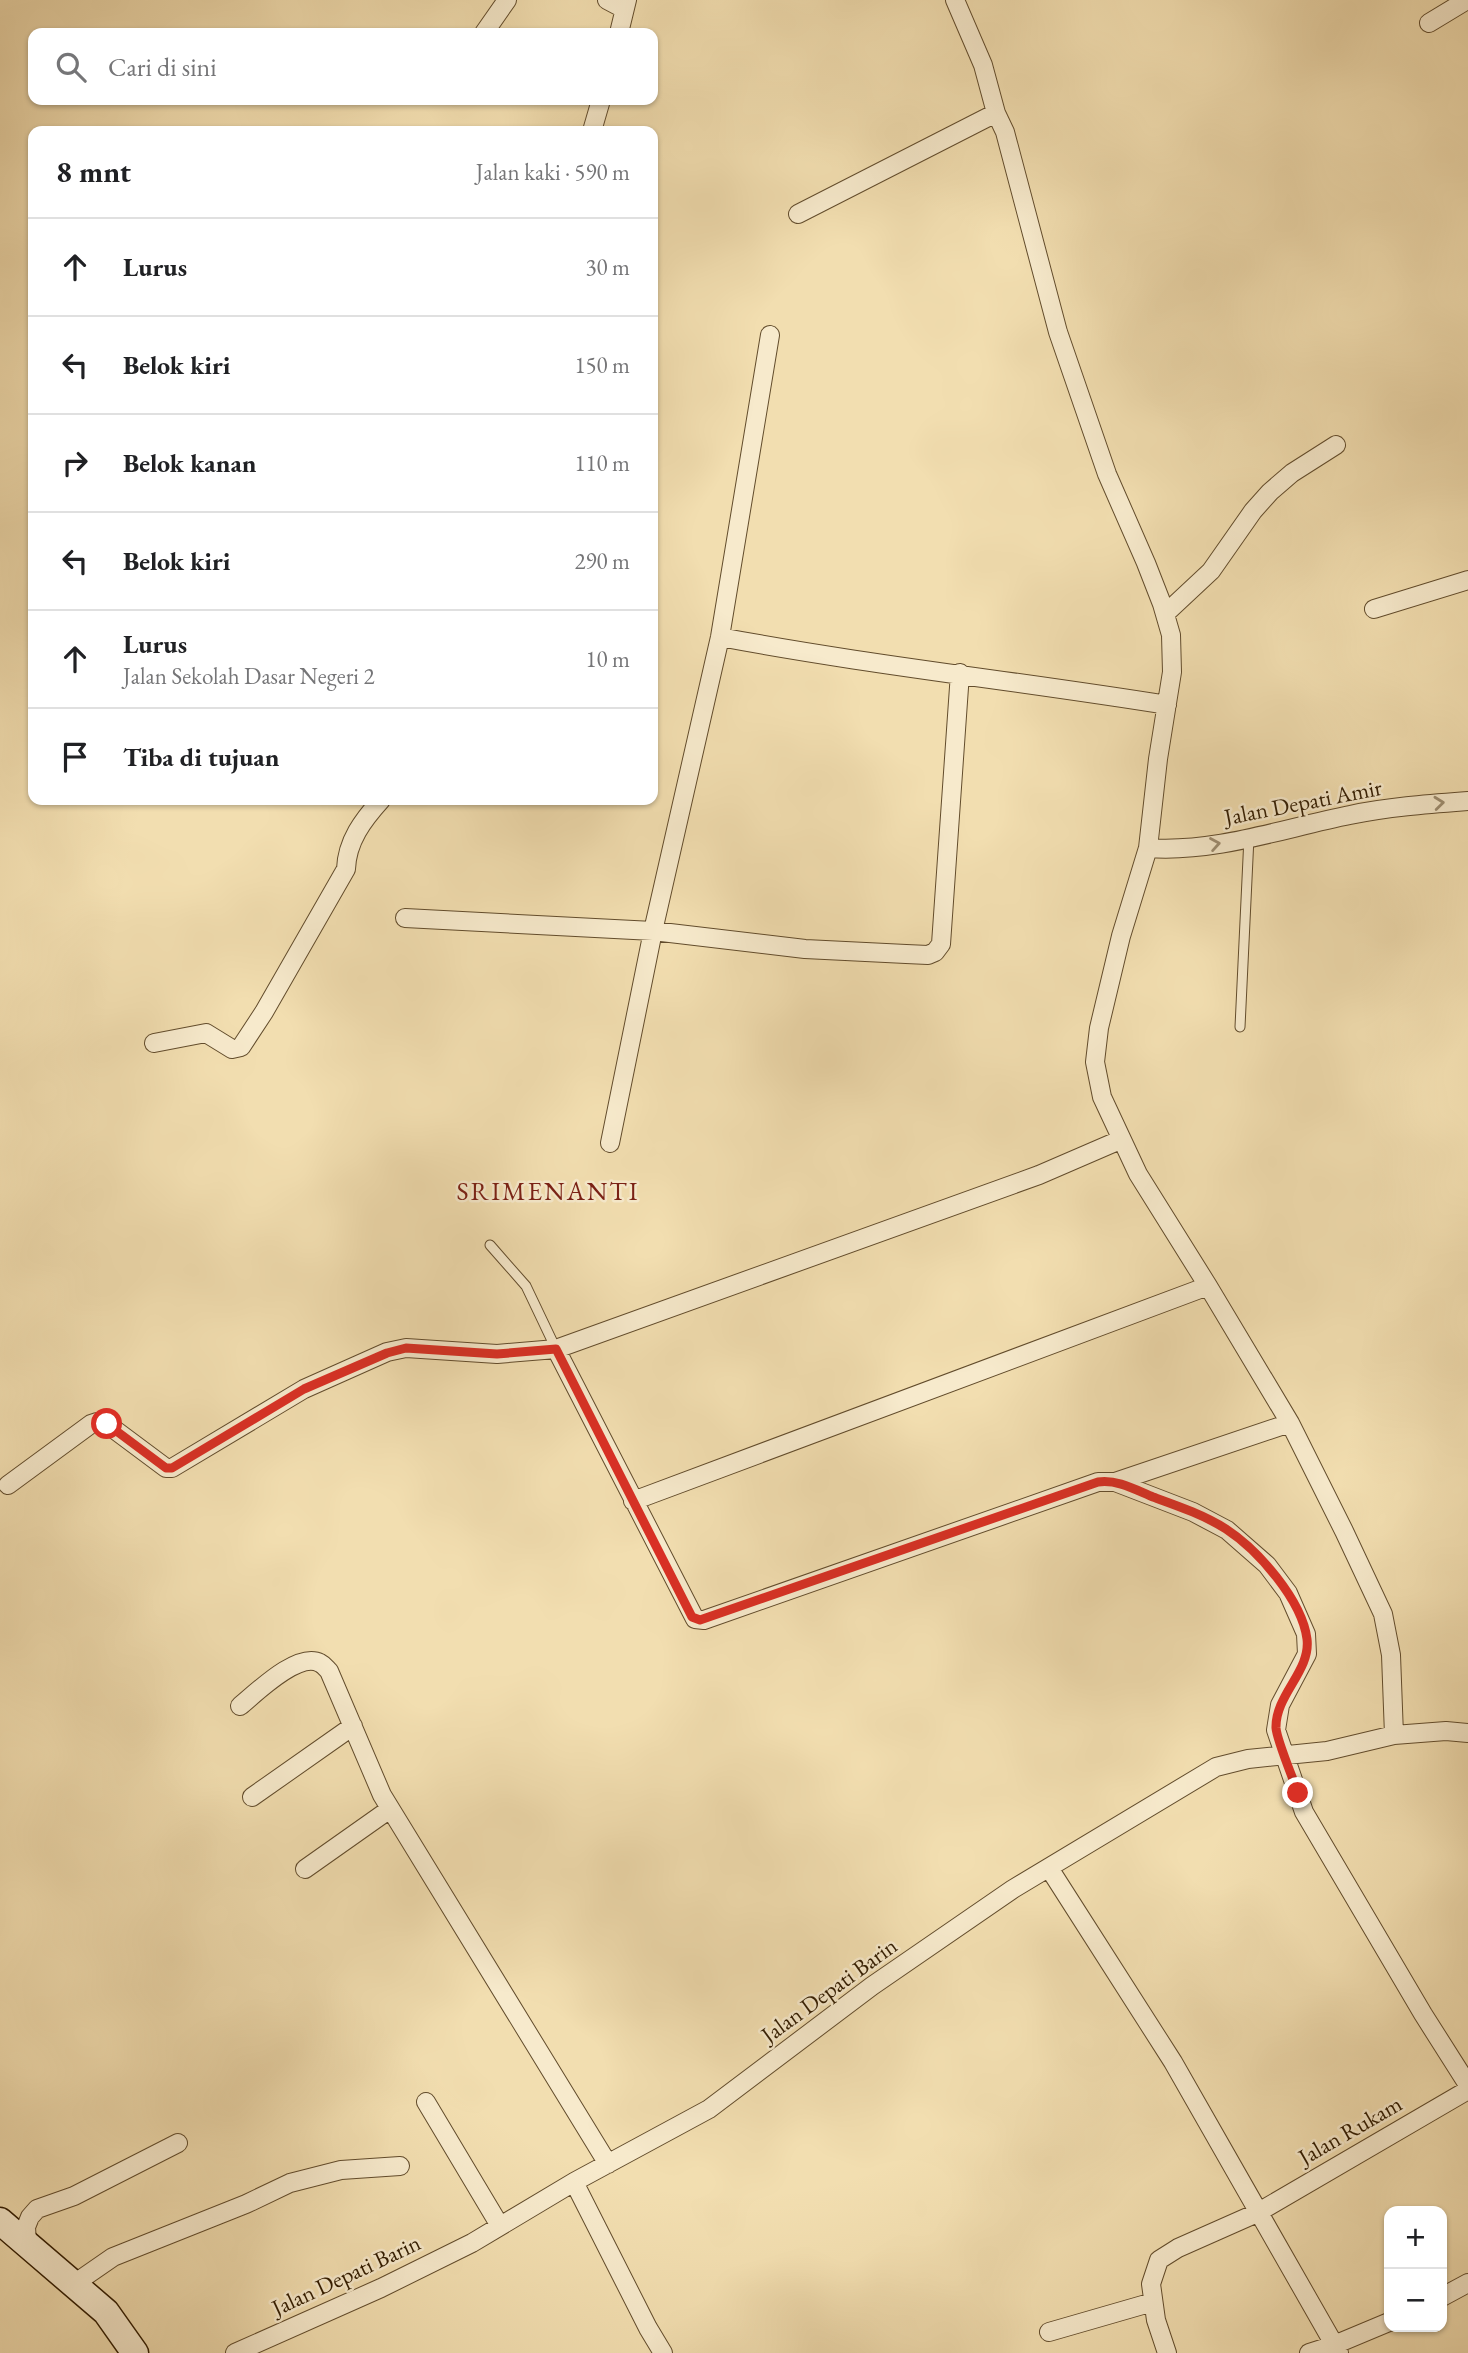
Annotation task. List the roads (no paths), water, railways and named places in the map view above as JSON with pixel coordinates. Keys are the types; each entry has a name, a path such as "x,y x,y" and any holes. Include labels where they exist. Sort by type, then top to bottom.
{"street":[{"path":"487,28 507,0"},
{"path":"607,0 625,5 620,28"},
{"path":"956,0 983,65 1004,132 1030,220 1058,332 1107,474 1146,563 1171,635 1172,672 1147,848 1121,936 1099,1028 1095,1062 1102,1097 1138,1174 1290,1423 1383,1614 1391,1655 1394,1735"},
{"path":"1429,23 1467,0"},
{"path":"593,126 600,105"},
{"path":"798,214 996,113"},
{"path":"610,1143 653,931 720,637 770,335"},
{"path":"1165,614 1212,571 1253,511 1270,492 1336,445"},
{"path":"1374,609 1468,580"},
{"path":"720,637 783,649 1167,705"},
{"path":"405,918 653,931 805,948 928,955 935,952 941,944 960,673"},
{"name":"Jalan Depati Amir","path":"1147,848 1172,850 1249,837 1352,814 1468,801"},
{"path":"154,1043 206,1033 232,1049 241,1047 346,869 349,844 376,805"},
{"path":"8,1485 90,1423 107,1424 166,1468 172,1468 304,1389 387,1353 406,1348 497,1354 556,1349 1039,1175 1121,1140"},
{"path":"633,1501 1208,1286"},
{"path":"556,1349 692,1617 700,1620 1098,1482 1115,1482 1290,1423"},
{"path":"1115,1482 1193,1512 1227,1530 1267,1565 1288,1592 1299,1615 1307,1643 1307,1654 1280,1704 1276,1730 1304,1812 1468,2087"},
{"path":"240,1706 278,1675 294,1666 313,1661 329,1671 390,1809 608,2164"},
{"path":"252,1797 354,1726"},
{"name":"Jalan Depati Barin","path":"235,2353 381,2288 471,2243 574,2182 709,2109 872,1986 1013,1889 1216,1768 1248,1759 1327,1751 1394,1735 1446,1731 1468,1733"},
{"path":"305,1869 390,1809"},
{"path":"1049,1868 1173,2062 1336,2349"},
{"name":"Jalan Rukam","path":"1153,2302 1151,2284 1159,2260 1178,2248 1257,2213 1468,2087"},
{"path":"426,2102 499,2226"},
{"path":"27,2243 26,2227 37,2209 74,2196 178,2143"},
{"path":"74,2284 113,2257 246,2204 290,2183 341,2169 400,2166"},
{"path":"574,2182 663,2353"},
{"path":"0,2221 106,2312 135,2353"},
{"path":"1447,2294 1468,2283"},
{"path":"1049,2332 1153,2302 1167,2353"},
{"path":"1309,2353 1336,2349 1384,2325"}],"lane":[{"path":"1240,1027 1249,837"},
{"path":"490,1245 526,1286 556,1349"}],"district":[{"name":"SRIMENANTI","path":"548,1191"}]}
